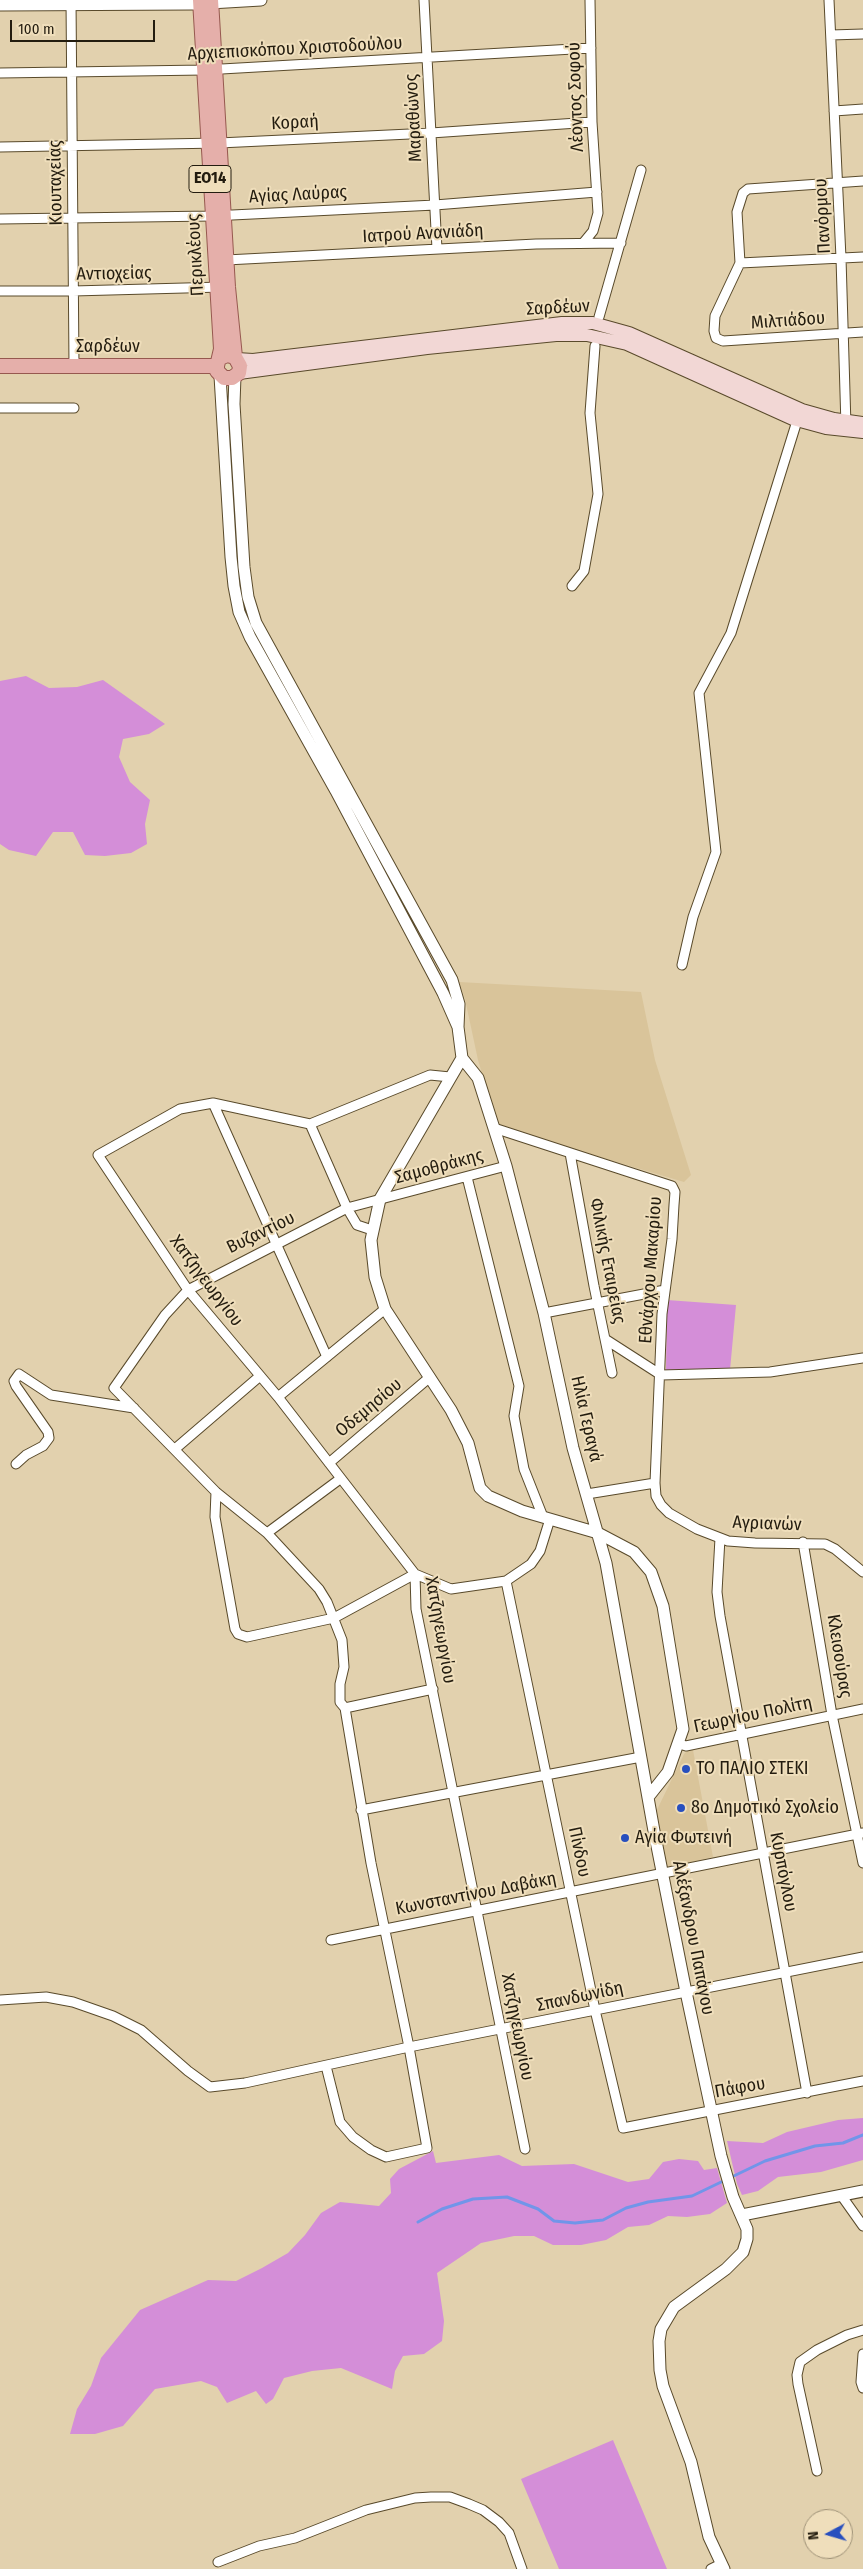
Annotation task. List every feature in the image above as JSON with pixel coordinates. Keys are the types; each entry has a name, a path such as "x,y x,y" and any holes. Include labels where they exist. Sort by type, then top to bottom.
{"main road":[{"name":"Περικλέους","path":"206,2 222,287 219,367"},
{"name":"Περικλέους","path":"218,216 226,260 222,287 237,366"},
{"name":"Σαρδέων","path":"237,366 253,360 562,324 592,323 629,333 787,405 863,432"},
{"name":"Σαρδέων","path":"237,366 556,335 587,335 627,344 797,421 846,426 863,422"},
{"path":"227,355 237,366 228,379 219,367 227,355"},
{"name":"Σαρδέων","path":"0,366 219,367"}],"street":[{"path":"0,5 261,0"},
{"name":"Μαραθώνος","path":"424,0 437,249"},
{"name":"Λέοντος Σοφού","path":"584,242 593,231 597,219 592,122 590,0"},
{"name":"Πανόρμου","path":"829,0 838,182 846,426"},
{"name":"Κιουταχείας","path":"71,3 74,365"},
{"path":"831,36 863,34"},
{"name":"Αρχιεπισκόπου Χριστοδούλου","path":"0,73 210,69 427,59 591,48"},
{"path":"834,111 863,109"},
{"name":"Κοραή","path":"0,147 214,143 431,133 592,122"},
{"path":"599,316 641,170"},
{"path":"863,181 754,188 743,193 737,212 740,262 863,257"},
{"name":"Αγίας Λαύρας","path":"0,220 218,216 435,205 597,192"},
{"name":"Ιατρού Ανανιάδη","path":"226,260 584,242 621,243"},
{"name":"Μιλτιάδου","path":"740,262 715,316 714,331 716,338 723,341 863,332"},
{"name":"Αντιοχείας","path":"0,290 74,292 222,287"},
{"path":"572,586 584,571 598,494 590,412 595,346"},
{"path":"237,366 234,404 244,567 248,597 256,623 452,980 459,1004 458,1026 462,1058 380,1199 372,1230 372,1264 385,1309 451,1410 468,1443 480,1488 500,1503 598,1533 634,1552 651,1572 663,1606 683,1729 668,1772 649,1796"},
{"path":"219,367 231,557 234,586 240,612 250,637 336,791 458,1026"},
{"path":"0,408 74,408"},
{"path":"682,965 693,917 716,852 700,693 731,633 797,421"},
{"name":"Ηλία Γεραγά","path":"462,1058 478,1078 506,1166 544,1313 573,1448 606,1563 649,1796"},
{"path":"213,1103 310,1124 430,1076 450,1077"},
{"path":"213,1103 327,1357"},
{"name":"Χατζηγεωργίου","path":"213,1103 180,1109 98,1155 188,1290 278,1397 415,1574 416,1609 525,2149"},
{"path":"310,1124 346,1208 357,1225 372,1230"},
{"name":"Εθνάρχου Μακαρίου","path":"494,1128 672,1186 675,1192 672,1238 662,1314 661,1375 655,1483"},
{"name":"Φιλικής Εταιρείας","path":"570,1153 605,1339 661,1375"},
{"name":"Σαμοθράκης","path":"380,1199 506,1166"},
{"path":"216,1492 216,1518 233,1622 238,1634 247,1637 334,1618 415,1574 451,1589 506,1581 531,1564 540,1551 546,1518 524,1469 514,1416 519,1386 467,1177"},
{"name":"Βυζαντίου","path":"134,1408 114,1388 165,1315 188,1290 346,1208 380,1199"},
{"path":"544,1313 665,1290"},
{"path":"278,1397 385,1309"},
{"path":"605,1339 612,1373"},
{"path":"661,1375 770,1372 863,1358"},
{"path":"16,1464 26,1455 43,1446 49,1438 48,1432 16,1386 14,1381 19,1374 51,1395 134,1408 216,1492 267,1533 318,1589 334,1618 344,1650 340,1702 345,1708 361,1810 383,1929 409,2047 427,2148 386,2157 370,2150 340,2122 326,2066"},
{"path":"175,1448 260,1376"},
{"name":"Οδεμησίου","path":"329,1463 430,1377"},
{"path":"267,1533 340,1478"},
{"path":"587,1494 655,1483"},
{"name":"Αγριανών","path":"655,1483 656,1496 669,1513 720,1538 755,1543 803,1542 831,1546 863,1572"},
{"name":"Κυρπόγλου","path":"720,1538 717,1592 740,1735 786,1971 807,2093"},
{"name":"Κλεισούρας","path":"803,1542 832,1715 860,1833 863,1863"},
{"name":"Πίνδου","path":"506,1581 595,2010 622,2128"},
{"path":"345,1708 433,1689"},
{"name":"Γεωργίου Πολίτη","path":"679,1744 686,1746 863,1709"},
{"path":"361,1810 642,1757"},
{"name":"Αλέξανδρου Παπάγου","path":"649,1796 662,1874 721,2156 733,2196 742,2215 747,2239 743,2252 726,2269 674,2307 661,2329 659,2341 660,2370 663,2386 690,2462 709,2538 719,2567"},
{"name":"Κωνσταντίνου Δαβάκη","path":"331,1940 571,1891 763,1855 860,1833"},
{"name":"Σπανδωνίδη","path":"0,2000 46,1997 73,2002 113,2016 140,2030 205,2084 210,2086 245,2083 409,2047 863,1957"},
{"name":"Πάφου","path":"622,2128 863,2081"},
{"path":"742,2215 863,2191"},
{"path":"841,2195 863,2226"},
{"path":"817,2471 798,2384 800,2362 839,2339 863,2330"},
{"path":"863,2354 861,2382 863,2388"},
{"path":"218,2562 259,2546 295,2538 366,2510 415,2498 450,2497 483,2510 499,2522 509,2534 522,2569"}],"shaded area":[{"path":"26,676 49,688 77,687 103,680 165,724 149,734 123,739 119,757 130,782 150,800 145,824 147,844 131,853 105,856 85,855 73,832 53,832 36,856 9,850 0,844 0,681"},
{"path":"459,982 641,992 655,1060 691,1175 684,1182 498,1127 478,1060 465,999"},
{"path":"667,1300 736,1305 730,1370 666,1372"},
{"name":"8ο Δημοτικό Σχολείο","path":"690,1748 693,1750 713,1857 665,1868 654,1816 684,1754"},
{"path":"863,2118 863,2160 821,2172 778,2177 758,2191 742,2195 737,2184 727,2141 763,2143 787,2132 838,2120"},
{"path":"433,2151 436,2163 499,2155 522,2166 574,2164 628,2182 649,2179 663,2162 679,2159 698,2161 704,2170 717,2168 727,2203 710,2214 687,2217 668,2216 649,2225 628,2227 606,2240 581,2245 553,2245 534,2236 514,2236 481,2243 437,2273 444,2321 442,2341 424,2354 403,2356 395,2371 392,2389 341,2368 312,2371 284,2378 273,2399 266,2404 256,2391 227,2403 217,2387 201,2381 155,2389 123,2426 95,2434 70,2434 77,2409 91,2386 101,2358 140,2310 208,2280 236,2281 262,2268 288,2253 305,2235 321,2213 340,2202 379,2206 391,2193 390,2179 399,2169"},
{"path":"613,2440 667,2569 559,2569 521,2479"}],"waterway":[{"path":"418,2222 442,2209 473,2199 507,2197 538,2209 554,2221 575,2223 603,2220 626,2208 648,2202 692,2196 765,2161 815,2146 843,2143 863,2135"}],"place":[{"name":"ΤΟ ΠΑΛΙΟ ΣΤΕΚΙ","path":"686,1769"},
{"name":"8ο Δημοτικό Σχολείο","path":"681,1808"},
{"name":"Αγία Φωτεινή","path":"625,1838"}]}
